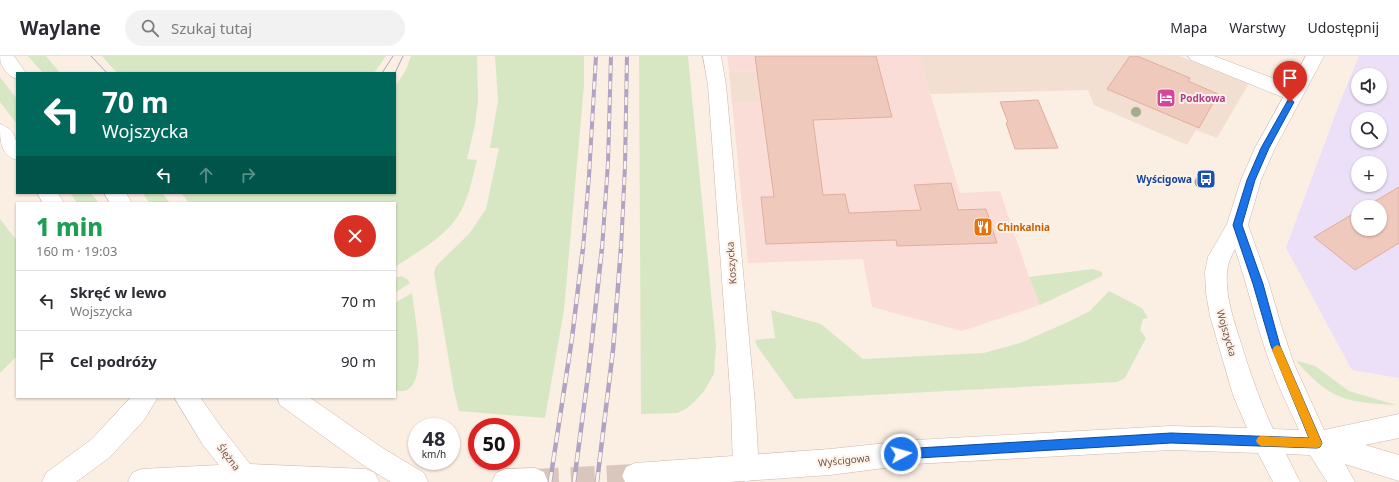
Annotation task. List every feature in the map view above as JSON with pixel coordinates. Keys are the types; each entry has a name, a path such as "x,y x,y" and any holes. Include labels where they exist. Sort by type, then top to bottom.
{"street":[{"path":"4,56 16,72"},
{"name":"Koszycka","path":"712,56 717,85 743,404 760,473"},
{"path":"1197,56 1294,94"},
{"name":"Wojszycka","path":"1287,482 1265,441 1245,395 1226,335 1217,293 1216,272 1219,257 1237,225 1251,180 1265,148 1315,56"},
{"path":"0,131 16,153"},
{"path":"47,194 53,202"},
{"path":"115,194 121,202"},
{"path":"1237,225 1258,284 1276,346 1317,443 1342,482"},
{"path":"55,482 101,448 135,412 145,398"},
{"name":"Ślężna","path":"187,398 243,479 366,482"},
{"path":"290,398 372,456 415,482"},
{"name":"Wyścigowa","path":"635,476 760,473 830,462 915,452 1141,439 1171,438 1317,443 1399,426"},
{"name":"Wyścigowa","path":"1317,443 1399,468"},
{"path":"141,482 243,479"},
{"path":"505,482 535,481"}],"shaded area":[{"path":"727,56 919,56 960,193 1000,191 1040,305 962,331 872,307 863,259 748,263 732,103 877,97 807,70 729,72"},
{"name":"Podkowa","path":"919,56 1179,56 1249,83 1217,138 1196,130 1187,145 1094,105 1088,90 930,94"},
{"path":"1359,56 1399,56 1399,378 1352,370 1286,248 1351,75 1351,104 1387,104 1387,68 1354,68"},
{"path":"807,70 878,97 732,103 729,72"}],"green space":[{"path":"28,56 46,56 59,72 42,72"},
{"path":"102,56 386,56 375,72 116,72"},
{"path":"411,56 477,56 478,100 475,125 467,159 477,160 468,195 457,217 434,241 396,266 396,202 188,202 182,194 396,194 396,85 406,70"},
{"path":"495,56 584,56 584,85 564,310 545,418 459,411 454,391 434,273 436,266 469,234 486,209 499,148 490,148 498,100"},
{"path":"639,56 688,56 716,345 714,374 704,391 695,401 686,409 677,413 641,414"},
{"path":"0,77 16,98 16,123 0,102"},
{"path":"71,194 92,194 98,202 76,202"},
{"path":"143,194 163,194 169,202 149,202"},
{"path":"0,219 16,240 16,357 0,373"},
{"path":"1093,269 1102,272 1102,276 1040,305 1029,277"},
{"path":"401,276 407,279 410,283 396,292 396,278"},
{"path":"1109,291 1142,308 1148,318 1143,319 1140,330 1146,338 1125,378 1117,382 795,399 757,346 755,340 775,338 771,310 821,324 863,359 984,353 1020,343 1068,322 1090,311"},
{"path":"412,293 417,331 418,363 416,376 412,386 404,391 396,390 396,302"},
{"path":"1298,361 1315,366 1349,391 1396,405 1365,403 1341,397 1331,392 1310,376 1298,363"}],"building":[{"path":"755,56 876,56 892,117 813,120 823,195 845,194 849,213 921,210 914,185 951,183 958,210 986,209 997,243 897,246 896,240 766,244 761,197 774,197"},
{"path":"1130,56 1137,56 1190,78 1188,81 1218,94 1199,128 1107,89"},
{"path":"1038,100 1058,148 1015,149 1006,123 1008,122 1000,102"},
{"path":"1399,187 1399,243 1355,270 1314,237 1351,215 1351,236 1387,236 1387,200 1377,200"}],"tunnel":[{"path":"535,481 635,476"}],"tram line":[{"path":"91,56 106,72"},
{"path":"383,72 393,56"},
{"path":"395,72 403,56"}],"railway":[{"path":"583,249 596,56"},
{"path":"602,249 608,163 611,56"},
{"path":"621,249 625,166 627,56"},
{"path":"550,482 572,338 583,248"},
{"path":"574,482 588,376 602,248"},
{"path":"597,482 613,350 621,248"}],"slow traffic":[{"path":"1261,441 1317,443 1277,350"}],"place":[{"name":"Podkowa","path":"1166,98"},
{"name":"Wyścigowa","path":"1206,179"},
{"name":"Chinkalnia","path":"983,227"}],"route":[{"path":"901,454 960,449 1171,438 1317,443 1282,364 1269,325 1258,284 1237,225 1251,180 1265,148 1290,102"}]}
